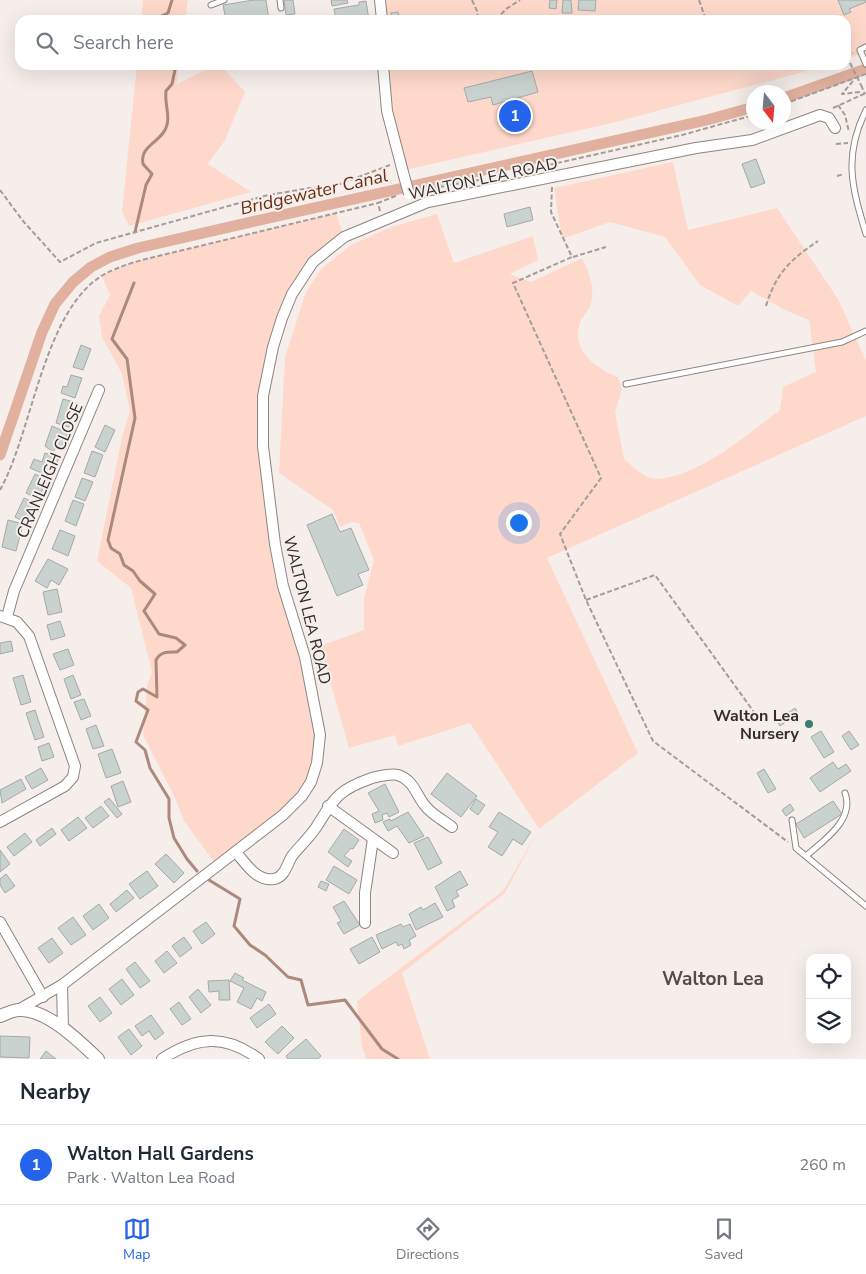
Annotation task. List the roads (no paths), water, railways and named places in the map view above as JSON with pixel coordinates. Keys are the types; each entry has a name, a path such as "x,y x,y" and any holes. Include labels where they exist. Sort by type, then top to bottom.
{"street":[{"path":"380,0 382,15"},
{"path":"383,70 387,111 413,207"},
{"name":"WALTON LEA ROAD","path":"18,1010 43,998 62,985 236,852 283,815 302,796 311,782 317,763 320,735 305,657 283,586 276,553 264,456 263,396 273,346 292,294 313,262 344,236 413,207 443,198 696,148 752,140 816,116 826,116 835,128"},
{"name":"CRANLEIGH CLOSE","path":"3,617 99,390"},
{"path":"0,822 64,786 72,777 75,766 29,636 21,626 3,617"},
{"path":"236,852 257,875 266,879 274,879 281,876 291,858 316,827 328,806 349,788 376,777 394,774 408,780 426,808 452,827"},
{"path":"328,806 393,853"},
{"path":"365,923 365,893 373,839"},
{"path":"0,922 43,998"},
{"path":"62,985 62,1028"},
{"path":"0,1016 18,1010 42,1017 62,1028 98,1059"},
{"path":"162,1059 187,1046 217,1040 234,1044 259,1059"}],"lane":[{"path":"211,5 224,0"},
{"path":"280,0 281,8"},
{"path":"866,47 860,50 866,64"},
{"path":"866,110 859,124 854,143 851,172 866,234"},
{"path":"626,384 842,342 866,331"},
{"path":"806,856 840,823 847,805 845,793"},
{"path":"792,820 796,848 866,906"}],"waterway":[{"path":"164,15 168,13 172,0"},
{"name":"Bridgewater Canal","path":"791,96 866,69"},
{"path":"135,232 146,185 152,174 143,164 144,154 166,128 168,118 166,91 172,84 175,70"},
{"name":"Bridgewater Canal","path":"0,455 42,332 55,304 73,282 91,267 110,257 138,248 707,120 746,109"},
{"path":"134,283 112,339 127,359 135,418 108,540 111,548 120,554 124,565 133,571 140,581 155,594 144,611 159,634 176,638 185,645 177,652 162,654 156,660 157,697 143,689 138,692 136,701 148,710 136,742 145,750 150,768 169,799 169,818 174,838 197,871"},
{"path":"209,880 240,899 234,926 250,945 265,955 288,977 301,980 308,1005 345,1000 382,1049 398,1059"}],"place":[{"name":"Walton Hall Gardens","path":"515,116"},
{"name":"Walton Lea Nursery","path":"809,724"}],"district":[{"name":"Walton Lea","path":"713,978"}]}
